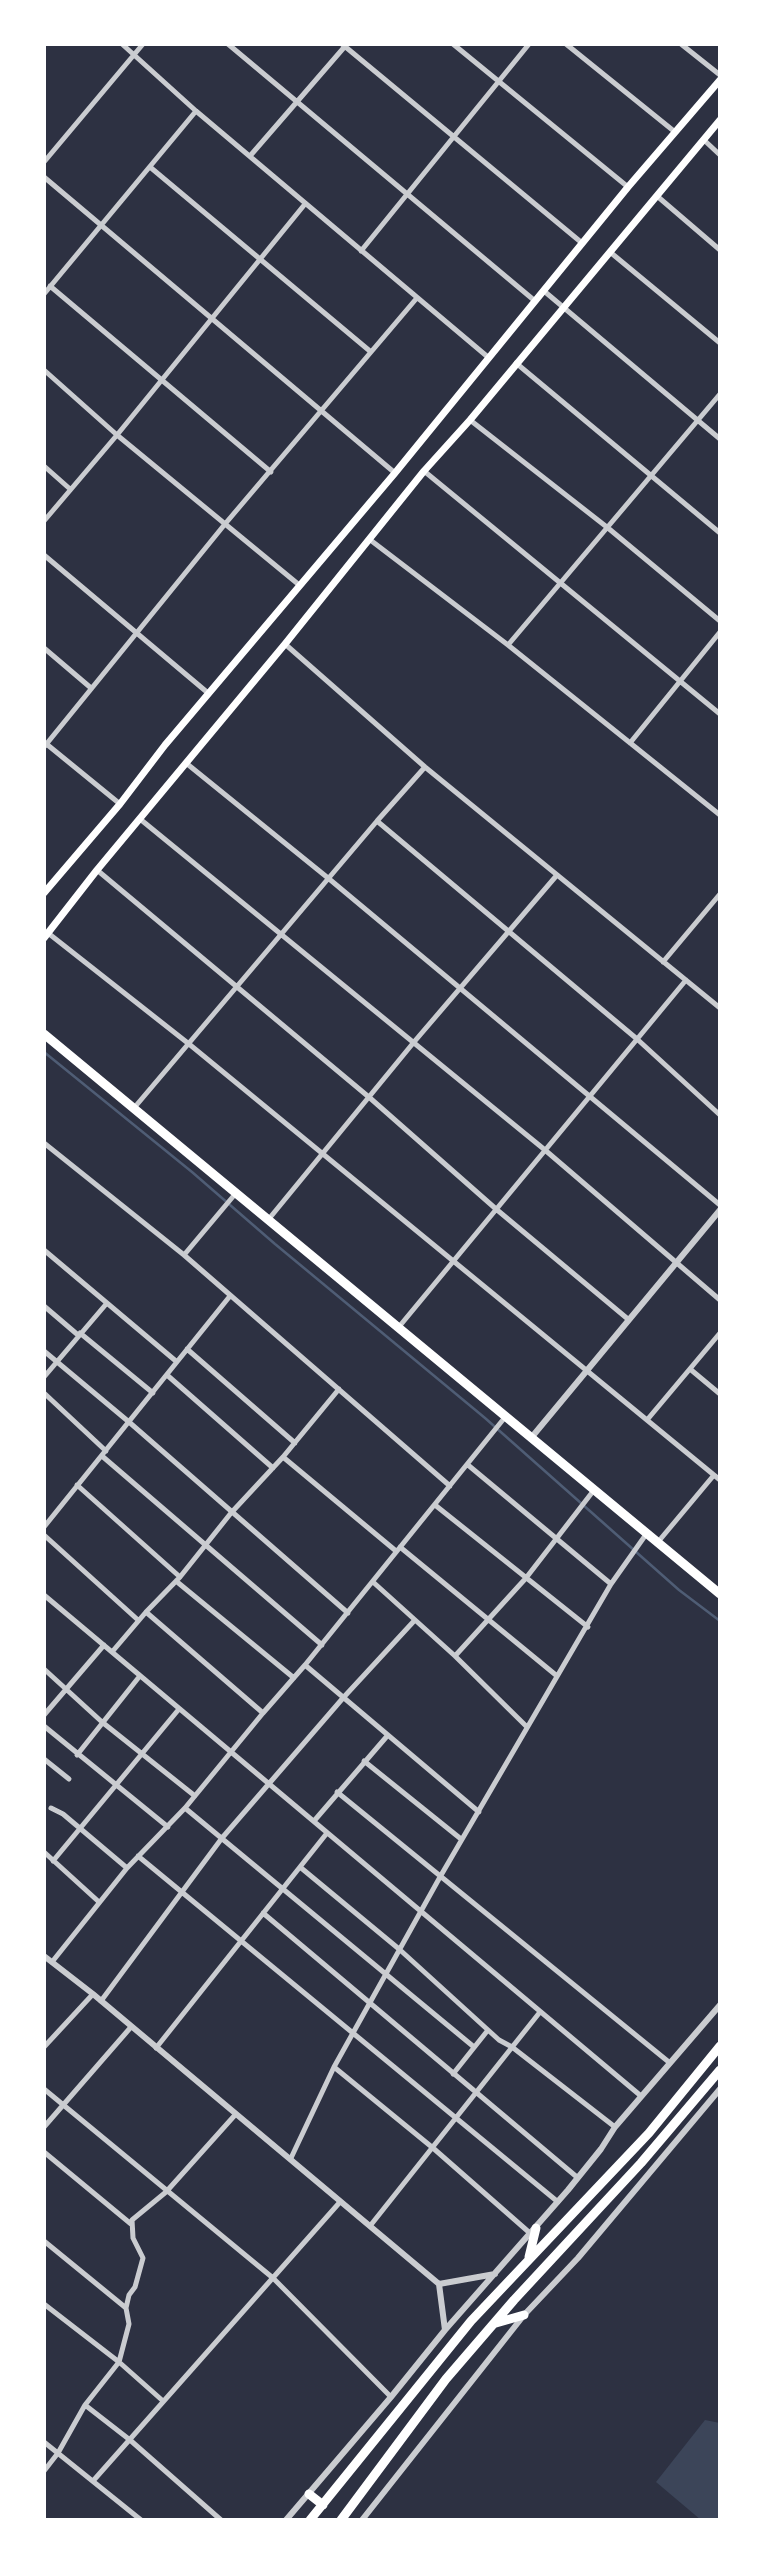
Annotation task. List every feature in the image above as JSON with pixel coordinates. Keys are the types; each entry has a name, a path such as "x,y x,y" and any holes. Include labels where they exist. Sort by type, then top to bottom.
{"highway":[{"path":"44,1034 720,1594"},
{"path":"310,2520 471,2321 649,2133 720,2046"},
{"path":"344,2519 446,2379 641,2163 720,2070"},
{"path":"528,2259 533,2231"},
{"path":"494,2323 524,2315"},
{"path":"309,2494 323,2505"}],"main road":[{"path":"44,893 720,77"},
{"path":"46,936 97,870 425,471 720,120"}],"street":[{"path":"122,44 196,111 489,358"},
{"path":"44,162 144,44"},
{"path":"228,44 535,301"},
{"path":"453,44 628,187"},
{"path":"361,251 529,44"},
{"path":"566,44 675,132"},
{"path":"681,44 720,77"},
{"path":"250,156 345,45 582,243"},
{"path":"44,294 196,111"},
{"path":"704,141 720,155"},
{"path":"150,167 371,352"},
{"path":"44,177 394,473"},
{"path":"657,196 720,250"},
{"path":"44,521 305,204"},
{"path":"610,252 720,343"},
{"path":"50,286 271,471"},
{"path":"544,290 720,439"},
{"path":"120,804 45,744 225,524 416,299"},
{"path":"516,363 720,533"},
{"path":"44,370 117,435 298,584"},
{"path":"509,645 720,394"},
{"path":"470,420 608,528 720,621"},
{"path":"44,466 70,489"},
{"path":"425,471 720,714"},
{"path":"369,539 509,645 720,815"},
{"path":"44,555 208,693"},
{"path":"630,743 720,632"},
{"path":"285,644 425,767 720,1008"},
{"path":"44,648 91,688"},
{"path":"186,762 720,1207 531,1438"},
{"path":"133,1109 376,821 425,767"},
{"path":"140,818 545,1150 720,1300"},
{"path":"376,821 637,1039 720,1115"},
{"path":"97,870 235,988 370,1098 496,1209 629,1320"},
{"path":"268,1220 414,1042 557,875"},
{"path":"663,962 720,894"},
{"path":"46,936 189,1044 720,1480"},
{"path":"398,1328 686,980"},
{"path":"44,1143 184,1255 450,1486"},
{"path":"184,1255 236,1193"},
{"path":"44,1251 177,1362"},
{"path":"44,1527 230,1296"},
{"path":"44,1377 107,1303"},
{"path":"44,1306 153,1393"},
{"path":"647,1420 720,1333"},
{"path":"187,1349 295,1443"},
{"path":"44,1351 348,1613"},
{"path":"690,1369 720,1394"},
{"path":"167,1375 273,1468"},
{"path":"112,1652 138,1620 178,1579 231,1513 283,1457 339,1389"},
{"path":"44,1393 104,1453 205,1545 322,1645"},
{"path":"51,1962 127,1868 186,1808 322,1645 506,1416"},
{"path":"283,1457 557,1676"},
{"path":"468,1465 611,1584"},
{"path":"658,1542 714,1475"},
{"path":"77,1485 178,1579 294,1678"},
{"path":"455,1656 526,1578 594,1489"},
{"path":"435,1505 587,1627"},
{"path":"290,2158 334,2067 461,1839 611,1584 647,1533"},
{"path":"44,1535 138,1620"},
{"path":"373,1582 455,1656 526,1727"},
{"path":"45,1598 641,2096"},
{"path":"146,1612 263,1713"},
{"path":"101,2001 222,1838 414,1620"},
{"path":"44,1716 104,1645"},
{"path":"305,1665 479,1812"},
{"path":"44,1669 102,1722 195,1796"},
{"path":"77,1755 139,1677"},
{"path":"53,1861 179,1709"},
{"path":"44,1726 167,1827"},
{"path":"314,1821 388,1735"},
{"path":"44,1759 69,1779"},
{"path":"364,1761 461,1839"},
{"path":"337,1792 670,2063"},
{"path":"51,1808 81,1828 127,1868"},
{"path":"186,1808 474,2047"},
{"path":"156,2048 327,1833"},
{"path":"44,1852 99,1902"},
{"path":"138,1856 558,2202"},
{"path":"300,1867 399,1949 488,2030 615,2127"},
{"path":"263,1913 578,2178"},
{"path":"44,1956 439,2284 445,2330"},
{"path":"44,2047 93,1994"},
{"path":"286,2520 445,2330 558,2202 601,2149 615,2127 720,2005"},
{"path":"370,2226 540,2012"},
{"path":"44,2127 131,2027"},
{"path":"453,2074 488,2030"},
{"path":"334,2067 533,2231"},
{"path":"44,2089 273,2278 391,2397"},
{"path":"362,2520 524,2315 578,2258 720,2089"},
{"path":"44,2471 58,2453 85,2405 119,2362 129,2324 126,2308 128,2295 140,2275 143,2258 133,2238 132,2220 166,2192 235,2115"},
{"path":"44,2152 131,2224"},
{"path":"93,2481 340,2202"},
{"path":"44,2241 126,2308"},
{"path":"439,2284 495,2274"},
{"path":"44,2304 119,2362 163,2401"},
{"path":"85,2405 130,2440 220,2520"},
{"path":"44,2442 141,2520"}],"shaded area":[{"path":"705,2420 720,2423 720,2520 701,2520 656,2482"}],"waterway":[{"path":"44,1052 192,1172 485,1418 679,1590 720,1621"}]}
